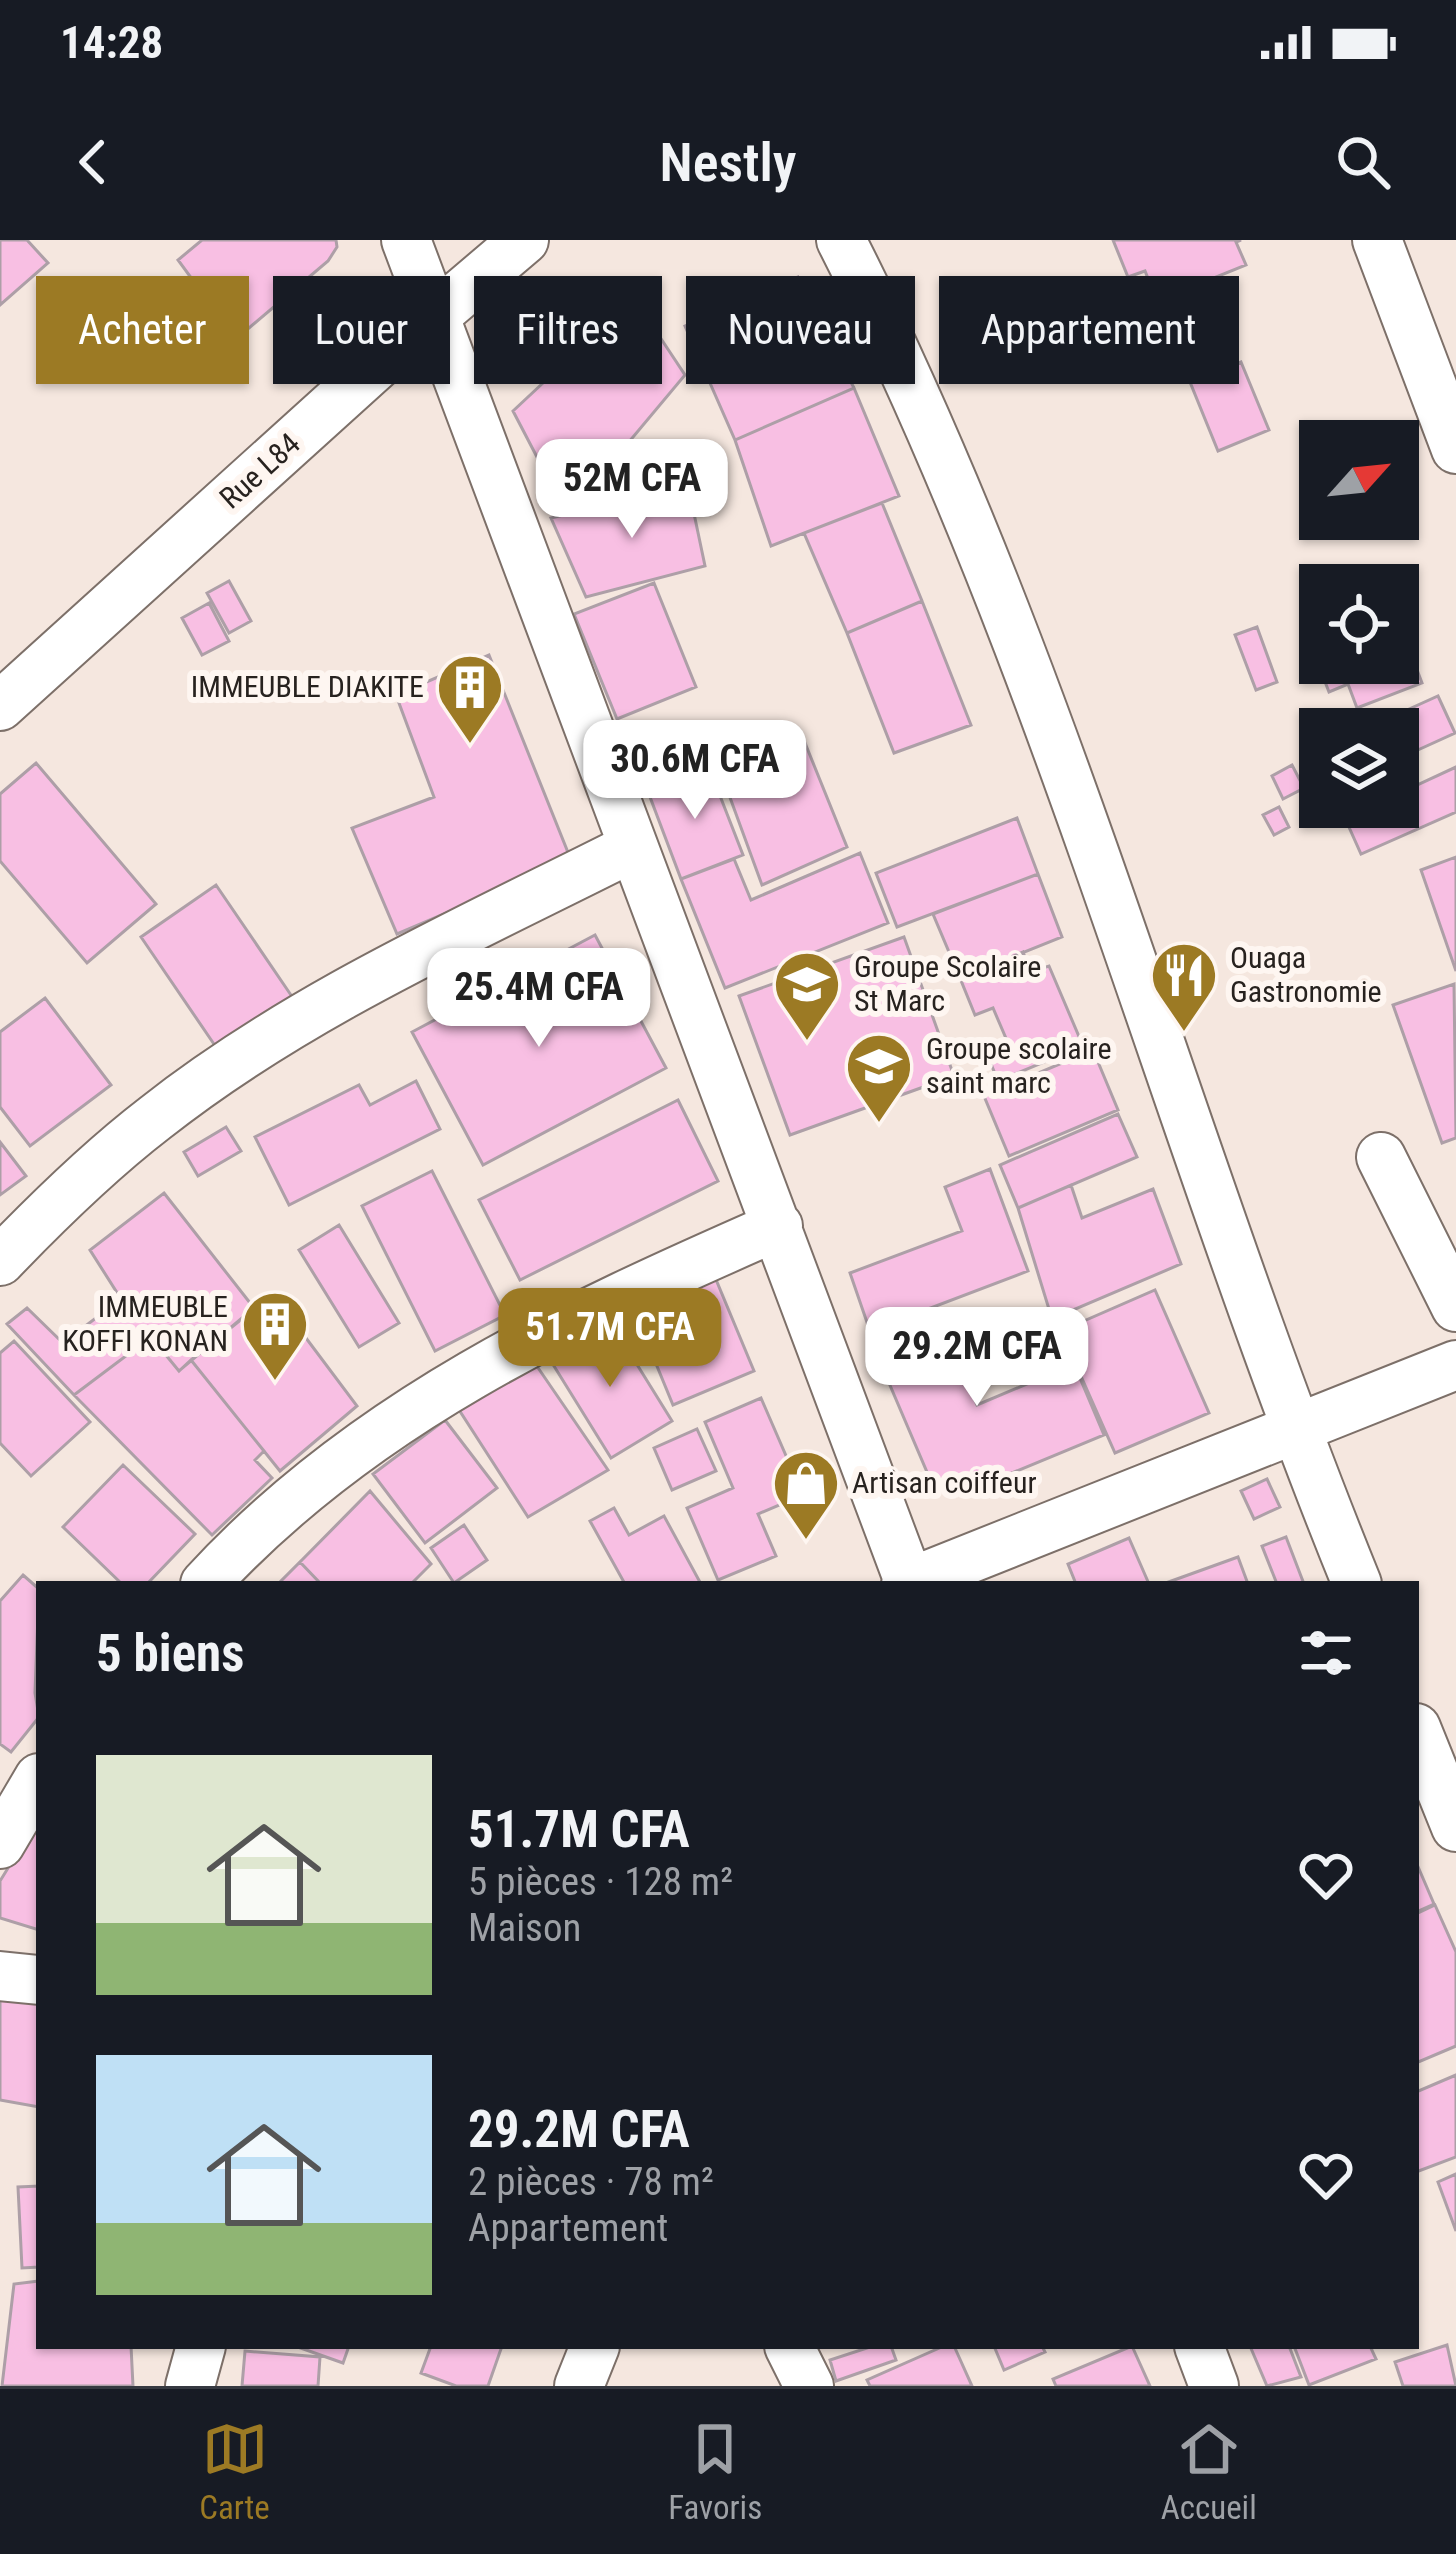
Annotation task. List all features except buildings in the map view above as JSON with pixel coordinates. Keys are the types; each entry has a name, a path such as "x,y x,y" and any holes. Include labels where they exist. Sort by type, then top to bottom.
{"street":[{"path":"406,240 420,276"},
{"name":"Rue L84","path":"450,280 482,240"},
{"name":"Rue L84","path":"450,291 524,240"},
{"path":"842,240 923,407 1006,614 1293,1428 1356,1581"},
{"path":"1377,240 1456,449"},
{"path":"450,355 907,1581"},
{"name":"Rue L84","path":"0,665 335,384"},
{"name":"Rue L84","path":"0,706 345,384"},
{"path":"0,1261 66,1192 194,1092 395,968 633,847"},
{"path":"1381,1157 1456,1307"},
{"path":"208,1581 382,1427 581,1312 778,1226"},
{"path":"913,1581 1456,1365"},
{"path":"1419,1735 1456,1826"},
{"path":"0,1844 36,1783"},
{"path":"0,1976 36,1980"},
{"path":"190,2386 200,2349"},
{"path":"579,2386 594,2349"},
{"path":"790,2349 809,2386"},
{"path":"1200,2349 1214,2386"}],"place":[{"name":"IMMEUBLE DIAKITE","path":"470,746"},
{"name":"Ouaga Gastronomie","path":"1184,1034"},
{"name":"Groupe Scolaire St Marc","path":"807,1043"},
{"name":"Groupe scolaire saint marc","path":"879,1125"},
{"name":"IMMEUBLE KOFFI KONAN","path":"275,1383"},
{"name":"Artisan coiffeur","path":"806,1542"}]}
